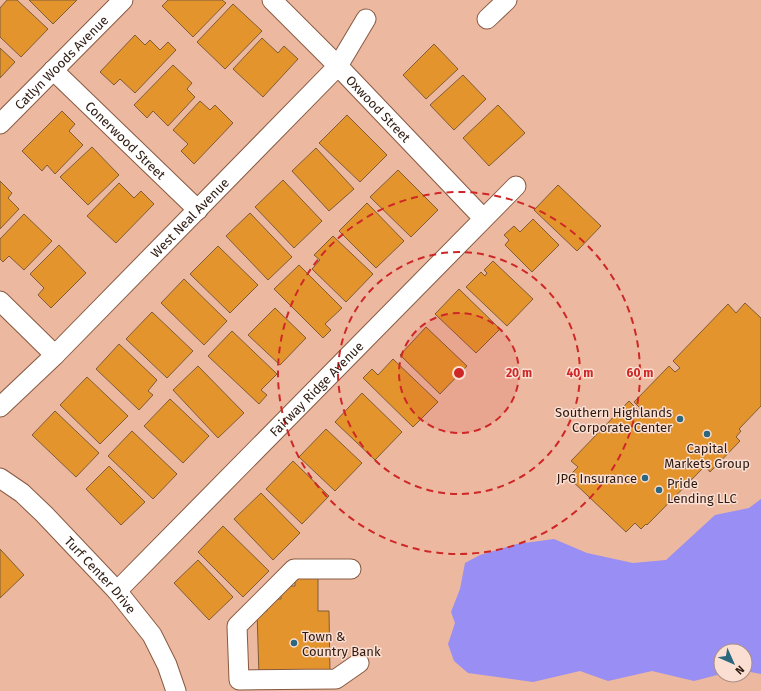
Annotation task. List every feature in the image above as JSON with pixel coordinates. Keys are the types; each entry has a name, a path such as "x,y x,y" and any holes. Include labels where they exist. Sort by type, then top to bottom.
{"street":[{"name":"Catlyn Woods Avenue","path":"0,124 123,0"},
{"name":"Oxwood Street","path":"272,0 338,66 483,218"},
{"path":"487,19 507,0"},
{"name":"West Neal Avenue","path":"0,408 55,355 338,66 366,19"},
{"name":"Conerwood Street","path":"54,70 198,210"},
{"name":"Fairway Ridge Avenue","path":"117,591 516,186"},
{"path":"0,301 55,355"},
{"name":"Turf Center Drive","path":"0,478 22,493 44,514 117,591 152,635 176,691"},
{"path":"351,569 294,569 237,626 239,680 336,679 359,663"}],"shaded area":[{"path":"761,499 761,674 753,672 753,643 713,643 713,676 694,681 652,671 608,681 580,671 533,682 468,673 454,661 448,644 455,623 451,612 460,589 465,563 480,555 517,544 554,539 587,553 633,563 666,560 715,515 749,508"}],"building":[{"path":"7,0 17,0 48,29 21,57 0,37 0,8"},
{"path":"29,0 77,0 53,24"},
{"path":"168,0 222,0 226,3 193,37 162,6"},
{"path":"233,4 262,31 225,69 197,42"},
{"path":"135,35 145,45 150,40 160,50 168,42 176,50 135,93 120,79 114,85 100,72"},
{"path":"262,38 278,53 284,46 298,59 263,97 233,69"},
{"path":"434,44 458,69 426,99 403,75"},
{"path":"0,48 15,62 0,78"},
{"path":"173,65 192,83 187,89 195,97 168,126 153,111 147,118 134,105"},
{"path":"463,75 486,99 454,130 430,105"},
{"path":"200,101 210,110 215,105 233,123 194,164 181,151 188,144 173,130"},
{"path":"498,105 525,133 489,166 463,138"},
{"path":"62,111 75,124 69,131 83,145 55,174 47,165 42,171 22,151"},
{"path":"347,115 387,155 360,182 319,143"},
{"path":"92,147 119,175 88,205 60,177"},
{"path":"316,148 354,189 329,211 292,171"},
{"path":"398,170 438,210 411,237 370,197"},
{"path":"283,180 322,221 294,248 255,207"},
{"path":"0,181 12,193 8,198 19,209 0,229"},
{"path":"119,183 134,198 141,191 154,204 116,243 87,216"},
{"path":"558,185 601,226 577,251 534,210"},
{"path":"367,203 404,241 376,268 339,231"},
{"path":"250,213 292,257 268,280 226,236"},
{"path":"24,214 52,241 24,270 9,256 3,262 0,259 0,239"},
{"path":"533,219 559,245 532,272 505,245 509,240 504,235 514,226 520,232"},
{"path":"333,236 373,274 346,302 312,269 320,260 314,255"},
{"path":"59,245 86,273 51,308 38,295 44,288 30,274"},
{"path":"218,246 258,285 230,313 190,274"},
{"path":"493,261 533,299 507,326 466,287 481,272 485,276 487,273 484,270"},
{"path":"299,265 342,308 325,324 331,330 323,338 274,289"},
{"path":"184,279 227,321 204,345 161,303"},
{"path":"459,289 500,329 476,353 435,314"},
{"name":"Southern Highlands Corporate Center","path":"745,303 761,318 761,406 739,429 741,431 736,437 740,441 710,472 705,466 647,525 646,524 641,529 635,523 626,532 568,477 578,467 571,461 629,401 638,410 640,408 634,402 669,366 675,372 680,368 673,361 728,304 736,313"},
{"path":"275,308 306,338 280,365 248,335"},
{"path":"152,312 193,351 167,378 126,339"},
{"path":"426,327 467,366 440,394 400,355"},
{"path":"232,331 277,374 261,390 267,395 259,404 208,356"},
{"path":"119,344 157,380 148,391 153,395 139,410 96,369"},
{"path":"393,359 438,402 413,427 363,378 372,369 378,375"},
{"path":"198,366 244,413 218,438 173,390"},
{"path":"87,377 128,416 100,444 60,405"},
{"path":"362,393 402,432 375,460 335,422"},
{"path":"170,399 209,436 183,463 144,426"},
{"path":"55,411 99,453 76,477 32,435"},
{"path":"326,429 362,463 335,491 299,457"},
{"path":"132,431 177,474 153,499 108,456"},
{"path":"293,461 329,496 302,524 266,489"},
{"path":"109,466 145,502 121,525 86,489"},
{"path":"261,493 300,533 273,560 234,519"},
{"path":"223,526 269,571 243,597 198,552"},
{"path":"0,549 24,575 0,598"},
{"path":"198,560 233,597 209,620 174,583"},
{"name":"Town & Country Bank","path":"295,577 318,577 318,611 329,611 330,674 259,676 257,612 267,611 267,599 281,599 281,586 295,586"}],"place":[{"name":"Southern Highlands Corporate Center","path":"680,419"},
{"name":"Capital Markets Group","path":"707,434"},
{"name":"JPG Insurance","path":"645,478"},
{"name":"Pride Lending LLC","path":"659,490"},
{"name":"Town & Country Bank","path":"294,643"}]}
